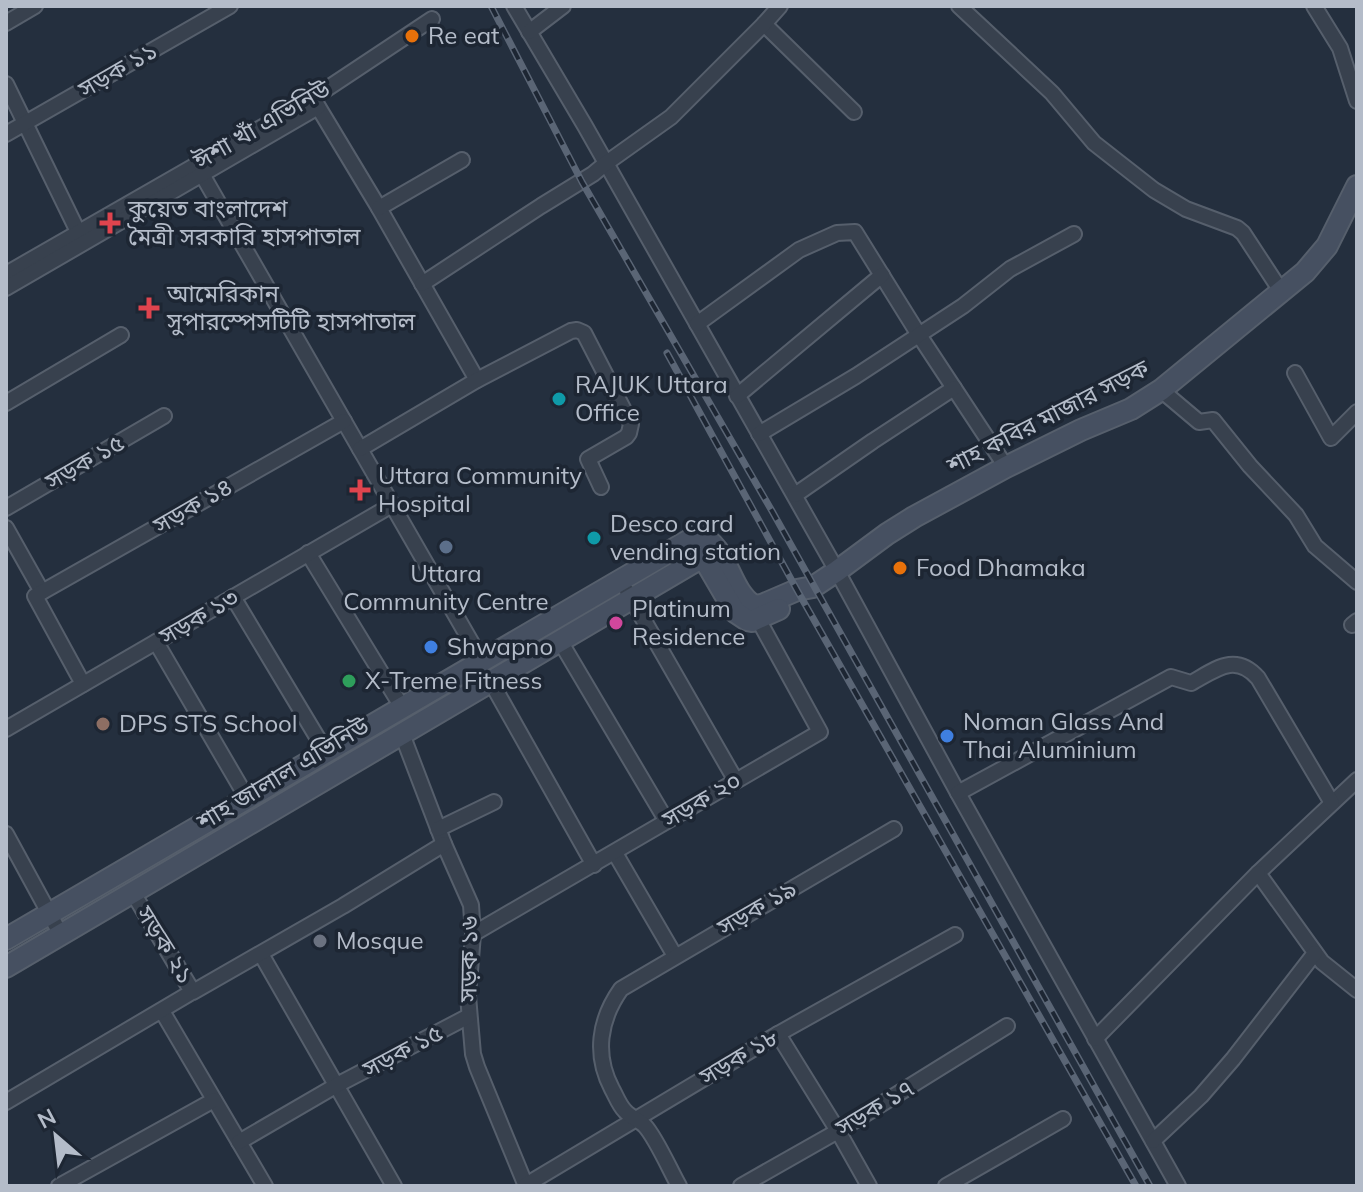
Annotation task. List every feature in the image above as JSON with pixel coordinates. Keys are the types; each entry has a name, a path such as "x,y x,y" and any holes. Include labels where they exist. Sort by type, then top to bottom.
{"main road":[{"name":"শাহ কবির মাজার সড়ক","path":"805,588 837,571 914,517 1006,467 1131,409 1161,390 1305,272 1327,246 1357,186"},
{"name":"শাহ জালাল এভিনিউ","path":"6,939 698,535 711,542 720,553 744,598 754,606 805,588"},
{"name":"শাহ জালাল এভিনিউ","path":"6,967 61,935 136,899 402,734 701,558 735,612 747,620 758,619"},
{"path":"758,619 802,599 805,588"}],"street":[{"path":"6,23 35,6"},
{"name":"সড়ক ১১","path":"6,134 230,6"},
{"path":"514,6 795,495 1178,1186"},
{"path":"529,32 563,6"},
{"path":"422,284 582,182 671,117 780,6"},
{"path":"959,6 1052,93 1094,143 1154,190 1186,209 1243,233 1281,291"},
{"path":"1314,6 1340,48 1357,101"},
{"name":"ঈশা খাঁ এভিনিউ","path":"6,274 81,238 315,102 432,19"},
{"path":"764,24 854,112"},
{"path":"6,84 81,238 6,288"},
{"path":"315,102 477,380"},
{"path":"379,208 462,160"},
{"path":"199,169 482,661"},
{"path":"697,324 799,250 837,233 855,232 1006,467"},
{"path":"759,434 919,335 1010,269 1074,234"},
{"path":"737,396 882,275"},
{"path":"360,449 477,380 577,330 584,333 631,424 626,437 588,459 601,487"},
{"path":"6,403 121,335"},
{"path":"1295,373 1331,438 1357,412"},
{"path":"795,495 954,388"},
{"path":"1161,390 1199,422 1213,420 1250,466 1296,515 1315,546 1357,582"},
{"name":"সড়ক ১৫","path":"6,508 164,416"},
{"name":"সড়ক ১৪","path":"42,592 344,421"},
{"name":"সড়ক ১৩","path":"6,729 392,505"},
{"path":"6,528 42,592 35,596 83,684"},
{"path":"308,553 402,707"},
{"path":"621,580 736,781"},
{"path":"233,597 326,752"},
{"name":"সড়ক ২০","path":"473,934 820,732 758,619"},
{"path":"560,641 666,820"},
{"path":"156,642 247,798"},
{"path":"958,793 1171,677 1191,683 1221,667 1235,664 1250,670 1258,678 1332,803"},
{"path":"491,682 594,865"},
{"name":"সড়ক ১৬","path":"402,734 471,905 473,934 468,996 473,1054 526,1186"},
{"path":"1095,1039 1258,873 1357,780"},
{"path":"438,829 494,802"},
{"name":"সড়ক ১৯","path":"636,1119 623,1109 605,1076 600,1055 605,1018 621,989 894,829"},
{"path":"6,834 61,935"},
{"name":"সড়ক ২১","path":"136,899 193,992 444,844"},
{"path":"615,853 675,956"},
{"path":"1258,873 1322,962 1357,990"},
{"name":"সড়ক ২১","path":"6,1102 192,992 136,899"},
{"name":"সড়ক ১৮","path":"526,1186 778,1034 955,935"},
{"path":"1153,1141 1217,1078 1315,953"},
{"name":"সড়ক ১৫","path":"261,954 394,1186"},
{"path":"162,1011 261,1184"},
{"name":"সড়ক ১৫","path":"239,1142 337,1085 469,1016"},
{"name":"সড়ক ১৭","path":"741,1186 838,1131 1007,1026"},
{"path":"778,1034 869,1186"},
{"path":"59,1186 214,1100"},
{"path":"636,1119 646,1127 679,1186"},
{"path":"946,1186 1063,1119"}],"railway":[{"path":"491,6 582,182 772,511 1150,1186"},
{"path":"667,353 797,590 1136,1186"}],"place":[{"name":"Re eat","path":"412,36"},
{"name":"কুয়েত বাংলাদেশ মৈত্রী সরকারি হাসপাতাল","path":"110,223"},
{"name":"আমেরিকান সুপারস্পেসটিটি হাসপাতাল","path":"149,308"},
{"name":"RAJUK Uttara Office","path":"559,399"},
{"name":"Uttara Community Hospital","path":"360,490"},
{"name":"Desco card vending station","path":"594,538"},
{"name":"Uttara Community Centre","path":"446,547"},
{"name":"Food Dhamaka","path":"900,568"},
{"name":"Platinum Residence","path":"616,623"},
{"name":"Shwapno","path":"431,647"},
{"name":"X-Treme Fitness","path":"349,681"},
{"name":"DPS STS School","path":"103,724"},
{"name":"Noman Glass And Thai Aluminium","path":"947,736"},
{"name":"Mosque","path":"320,941"}]}
